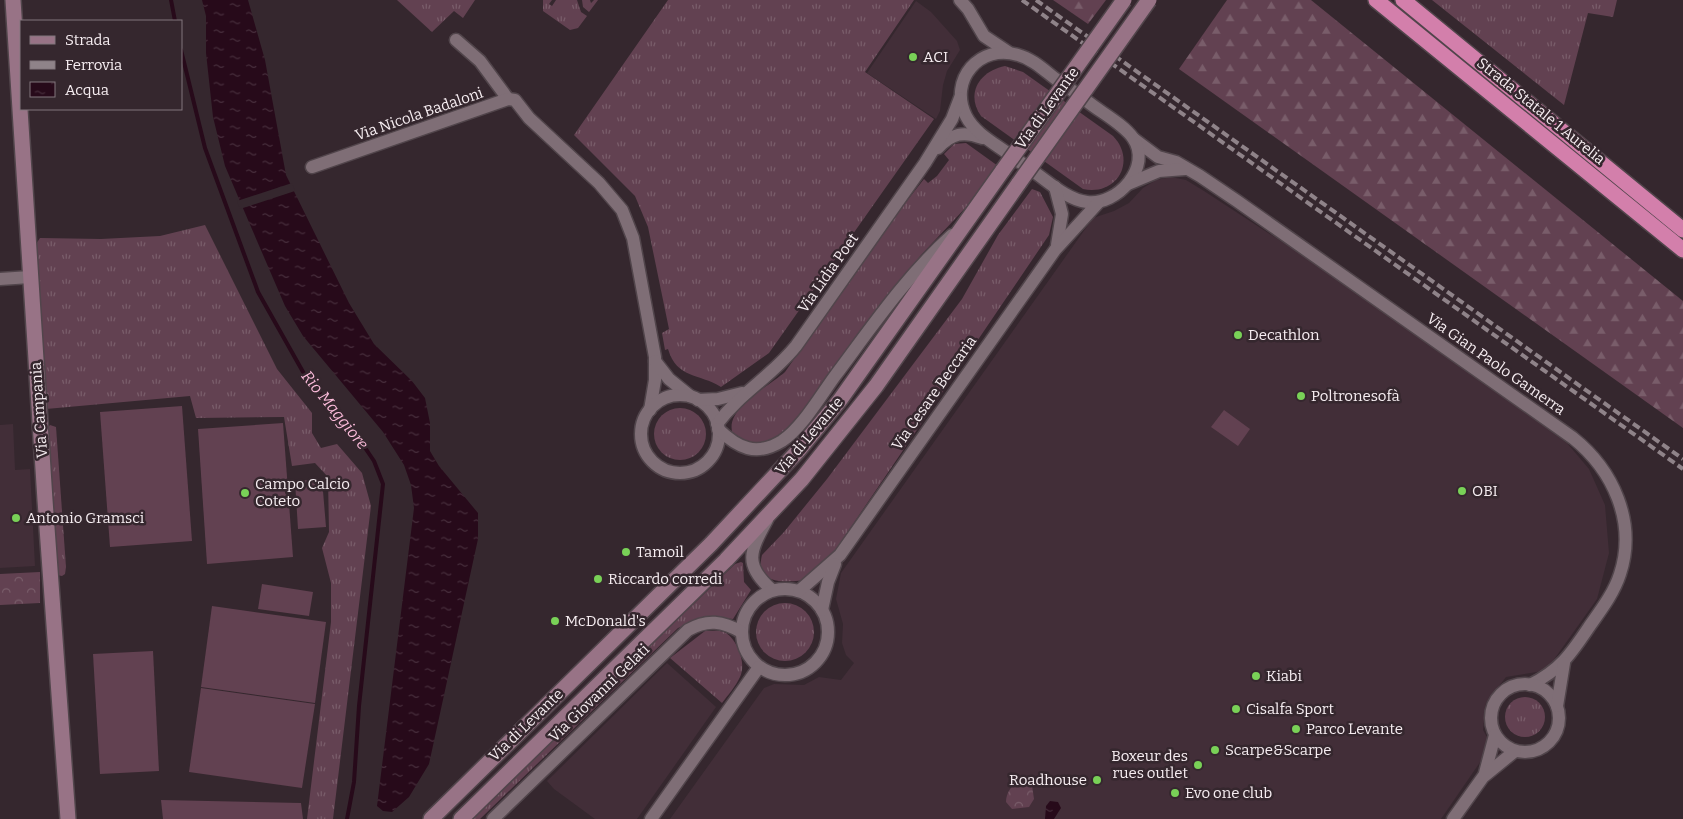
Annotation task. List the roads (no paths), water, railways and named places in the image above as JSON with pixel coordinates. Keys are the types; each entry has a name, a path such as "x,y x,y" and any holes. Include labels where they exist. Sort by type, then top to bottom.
{"highway":[{"name":"Strada Statale 1 Aurelia","path":"1376,0 1683,250"},
{"name":"Strada Statale 1 Aurelia","path":"1403,0 1683,230"}],"main road":[{"name":"Via Campania","path":"13,0 30,277 68,819"},
{"name":"Via di Levante","path":"431,819 711,544 798,451 840,400 1124,0"},
{"name":"Via di Levante","path":"461,819 726,560 802,479 876,386 1149,0"}],"street":[{"path":"960,0 968,9 984,36 1008,52 1030,60 1057,80"},
{"path":"981,59 984,36"},
{"path":"456,40 480,61 508,99 515,100 529,118 599,182 622,210 633,238 655,361 650,410 641,429 644,449 656,465 670,472 692,471 706,463 717,445 718,426"},
{"path":"981,59 988,54 1008,52"},
{"name":"Via Lidia Poet","path":"718,426 747,392 761,383 781,365 796,346 925,163 952,119 960,98 963,80 971,67 981,59"},
{"path":"960,98 970,122 990,141 1006,152"},
{"name":"Via Nicola Badaloni","path":"312,167 508,99"},
{"name":"Via Gian Paolo Gamerra","path":"1088,102 1158,157 1176,162 1188,169 1572,438 1602,467 1615,490 1623,517 1623,560 1620,574 1608,599 1564,662 1548,676 1530,685"},
{"name":"Via Lidia Poet","path":"925,163 947,139 956,135 968,133 990,141"},
{"path":"1037,174 1055,187 1076,198 1098,203 1120,193 1134,174 1138,158 1134,139"},
{"path":"1128,184 1159,171 1188,169"},
{"name":"Via Cesare Beccaria","path":"1055,187 1062,214 1061,232 1055,250"},
{"name":"Via Cesare Beccaria","path":"822,610 828,582 840,555 1055,250 1098,203"},
{"path":"655,361 669,379 709,408 718,426 730,440 744,448 767,447 784,440 807,414 868,332 935,251 964,226"},
{"path":"0,278 30,277"},
{"name":"Via Lidia Poet","path":"695,399 718,399 747,392"},
{"path":"650,410 666,398 679,396 695,399"},
{"path":"772,590 756,575 752,560 758,539 773,510"},
{"name":"Via Cesare Beccaria","path":"799,591 840,555"},
{"path":"786,588 799,591 812,598 822,610 828,625 827,642 814,663 801,672 786,675 770,672 759,667 748,655 741,632 749,607 755,600 772,590 786,588"},
{"name":"Via Giovanni Gelati","path":"492,819 688,630 702,624 718,622 741,632"},
{"name":"Via Gian Paolo Gamerra","path":"1557,706 1564,662"},
{"path":"651,819 759,667"},
{"path":"1453,819 1483,777 1491,756 1495,735 1491,717 1498,698 1512,687 1530,685 1546,692 1557,706 1558,728 1550,742 1531,752 1515,751 1503,745 1495,735"},
{"path":"1483,777 1515,751"}],"water":[{"path":"202,0 248,0 265,60 286,175 349,303 374,344 412,381 425,398 430,423 430,451 439,466 478,513 478,539 429,764 409,797 392,812 383,811 377,806 414,508 411,485 404,465 383,432 303,336 285,306 225,166 213,117 206,53 206,16"},
{"path":"1050,801 1058,802 1061,808 1054,819 1045,819 1046,806"}],"waterway":[{"name":"Rio Maggiore","path":"171,0 175,20"},
{"name":"Rio Maggiore","path":"182,54 205,148 258,292 307,379 355,433 374,461 383,484 359,706 354,782 347,819"}],"railway":[{"path":"1022,0 1683,469"},
{"path":"1036,0 1683,459"}],"place":[{"name":"ACI","path":"913,57"},
{"name":"Decathlon","path":"1238,335"},
{"name":"Poltronesofà","path":"1301,396"},
{"name":"OBI","path":"1462,491"},
{"name":"Campo Calcio Coteto","path":"245,493"},
{"name":"Antonio Gramsci","path":"16,518"},
{"name":"Tamoil","path":"626,552"},
{"name":"Riccardo corredi","path":"598,579"},
{"name":"McDonald's","path":"555,621"},
{"name":"Kiabi","path":"1256,676"},
{"name":"Cisalfa Sport","path":"1236,709"},
{"name":"Parco Levante","path":"1296,729"},
{"name":"Scarpe&Scarpe","path":"1215,750"},
{"name":"Boxeur des rues outlet","path":"1198,765"},
{"name":"Roadhouse","path":"1097,780"},
{"name":"Evo one club","path":"1175,793"}]}
